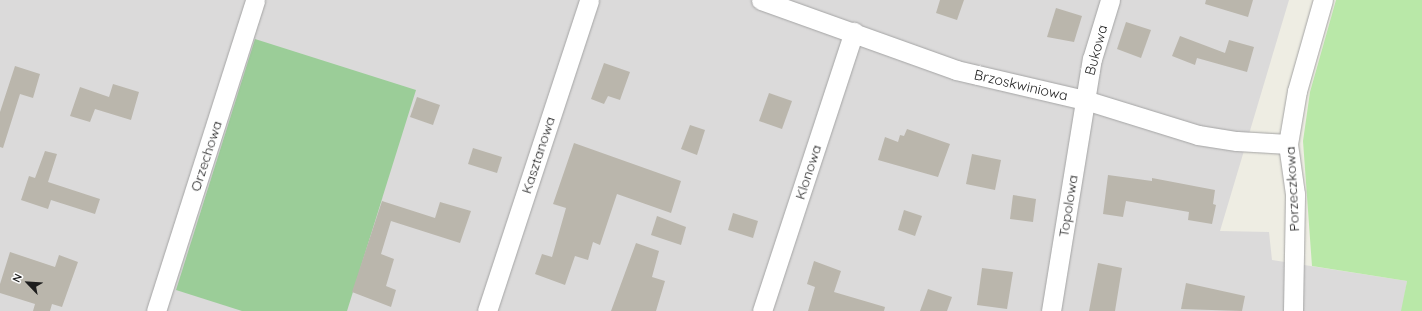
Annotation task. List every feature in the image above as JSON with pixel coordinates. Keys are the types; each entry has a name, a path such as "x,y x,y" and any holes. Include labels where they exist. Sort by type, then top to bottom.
{"street":[{"name":"Orzechowa","path":"156,311 256,0"},
{"name":"Kasztanowa","path":"487,311 589,0"},
{"name":"Bukowa","path":"1085,100 1092,59 1110,0"},
{"name":"Porzeczkowa","path":"1293,311 1295,194 1288,144 1297,91 1324,0"},
{"name":"Brzoskwiniowa","path":"772,2 956,70 1085,100 1198,135 1237,141 1288,144"},
{"name":"Klonowa","path":"762,311 854,32"},
{"name":"Topolowa","path":"1051,311 1085,100"}],"shaded area":[{"path":"0,0 1289,0 1220,231 1269,232 1272,260 1407,281 1402,311 0,311"}],"green space":[{"path":"1336,0 1422,0 1422,311 1401,311 1407,281 1312,266 1303,141 1310,92"},
{"path":"255,39 416,90 347,311 242,311 176,290"}],"building":[{"path":"940,0 964,0 957,20 936,13"},
{"path":"1206,0 1253,0 1248,17 1205,4"},
{"path":"1056,8 1082,16 1074,42 1047,37"},
{"path":"1126,22 1151,30 1141,58 1117,49"},
{"path":"1180,36 1225,53 1229,40 1254,47 1247,72 1197,58 1195,65 1172,56"},
{"path":"604,63 630,72 620,100 608,96 604,104 591,99"},
{"path":"15,66 40,74 33,98 20,94 3,148 0,147 0,112"},
{"path":"113,84 139,92 131,120 95,109 90,122 70,116 80,87 109,97"},
{"path":"769,93 792,101 782,129 759,121"},
{"path":"417,97 440,105 433,125 410,117"},
{"path":"690,125 705,130 697,155 681,149"},
{"path":"907,129 950,144 938,177 878,160 885,137 898,142 900,135 904,136"},
{"path":"574,143 681,181 671,213 617,194 600,245 593,242 588,260 575,256 565,285 535,274 542,254 552,257 566,208 553,204"},
{"path":"473,148 502,157 497,173 468,164"},
{"path":"45,151 57,154 48,182 100,199 95,214 51,200 48,209 21,200 29,176 35,178"},
{"path":"972,154 1001,160 995,190 966,184"},
{"path":"1108,175 1152,181 1152,178 1215,190 1213,204 1216,205 1212,224 1188,220 1189,212 1126,201 1123,217 1103,214"},
{"path":"1013,195 1036,199 1033,222 1010,219"},
{"path":"382,201 435,218 440,202 471,211 460,243 391,221 381,254 394,259 386,286 396,290 391,307 352,292"},
{"path":"904,210 922,216 915,236 898,230"},
{"path":"733,213 758,221 753,238 728,230"},
{"path":"657,216 686,227 681,245 651,235"},
{"path":"636,243 659,251 652,277 665,281 656,311 611,311"},
{"path":"10,252 55,267 59,255 78,262 62,307 52,304 50,311 33,311 35,304 0,293 0,284"},
{"path":"814,261 841,271 834,292 885,307 884,311 808,311 815,287 807,284"},
{"path":"1098,263 1122,268 1115,311 1089,311"},
{"path":"982,268 1013,272 1007,309 977,305"},
{"path":"1186,283 1245,296 1242,311 1181,309"},
{"path":"928,289 952,297 947,311 920,311"}]}
